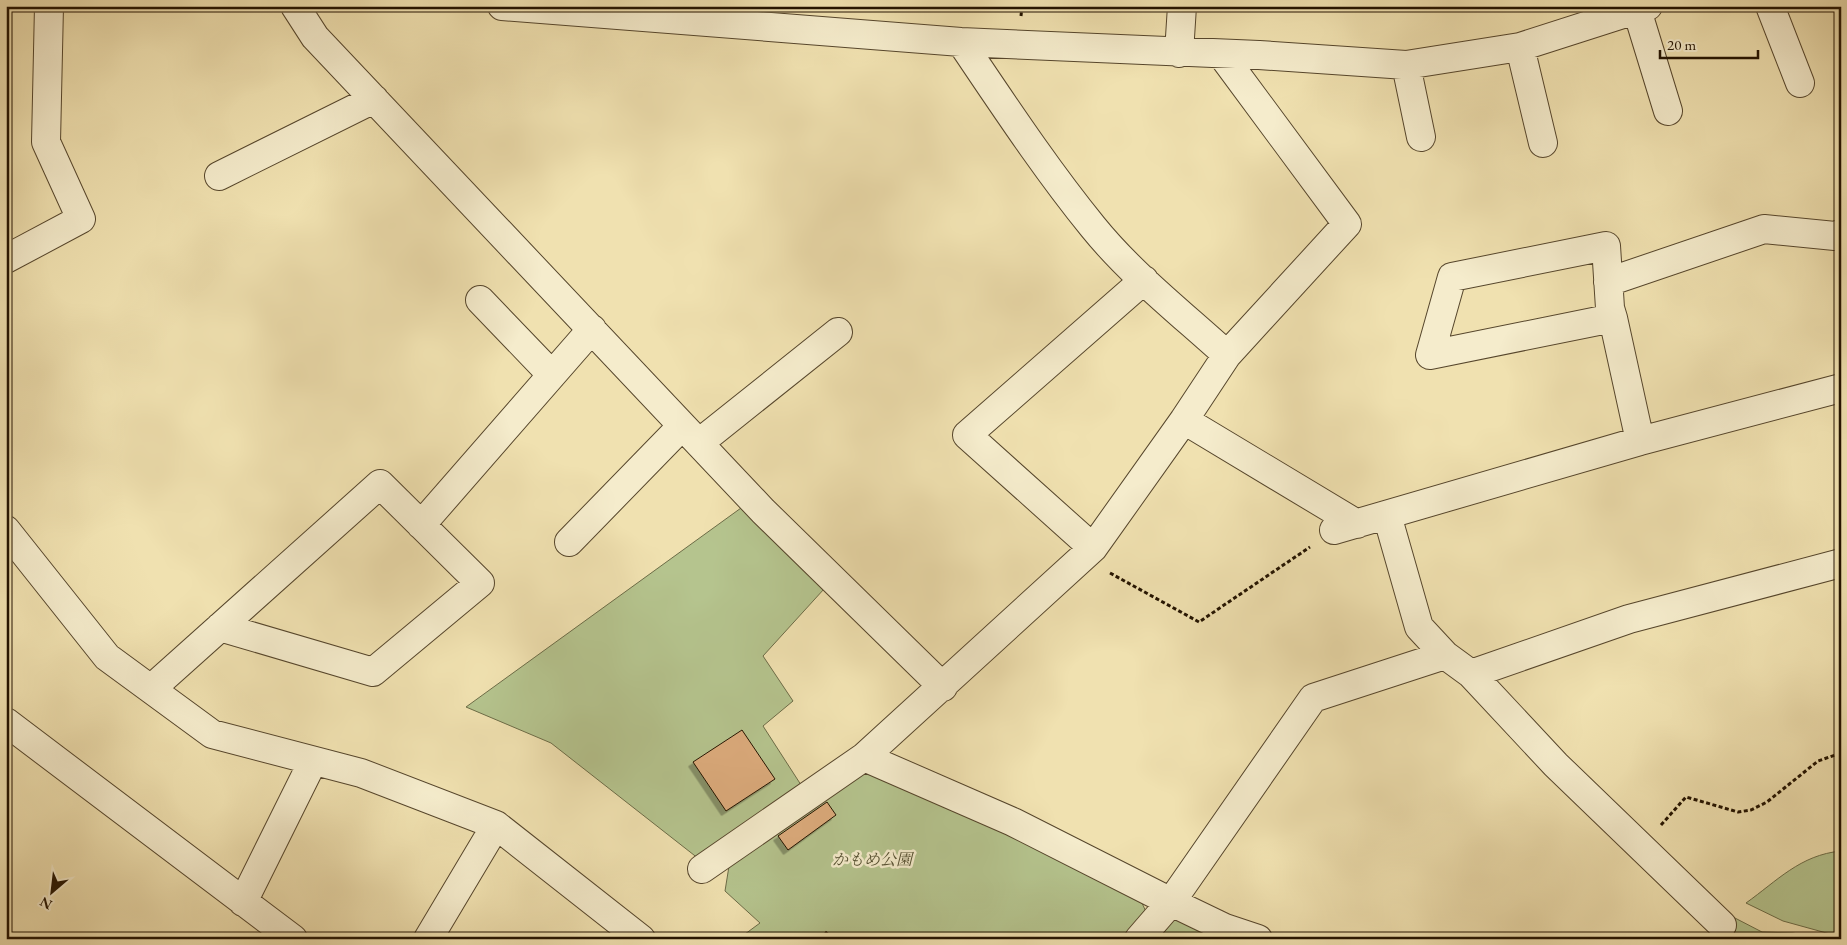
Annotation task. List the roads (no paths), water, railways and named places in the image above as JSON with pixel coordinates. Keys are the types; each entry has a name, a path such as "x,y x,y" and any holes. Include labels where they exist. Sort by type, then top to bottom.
{"street":[{"path":"6,259 81,219 46,142 49,6"},
{"path":"296,6 315,37 690,435 763,511 943,687"},
{"path":"502,6 961,42 1406,65 1520,47 1643,8 1668,111"},
{"path":"1179,52 1182,6"},
{"path":"1770,6 1800,83"},
{"path":"961,42 1018,126 1094,228 1144,280 1227,355"},
{"path":"1520,47 1543,143"},
{"path":"702,869 864,757 1088,553 1184,420 1227,355 1347,224 1222,54"},
{"path":"1406,65 1422,137"},
{"path":"219,176 374,99"},
{"path":"1608,282 1764,229 1835,236 1841,234"},
{"path":"1613,318 1430,355 1452,277 1606,246 1613,318 1640,441"},
{"path":"1088,553 967,435 1144,280"},
{"path":"480,300 552,375"},
{"path":"421,525 592,329"},
{"path":"569,542 690,435 838,332"},
{"path":"1184,420 1346,527 1640,441 1841,388"},
{"path":"151,689 220,627 380,484 480,583 373,672 220,627"},
{"path":"1387,515 1419,627 1445,655 1471,674 1556,765 1722,925"},
{"path":"6,530 107,657 212,734 361,773 496,825 640,939"},
{"path":"1471,674 1629,619 1841,563"},
{"path":"1139,939 1171,902 1313,698 1445,655"},
{"path":"6,722 293,939"},
{"path":"864,757 1012,822 1225,928 1258,939"},
{"path":"243,902 314,761"},
{"path":"428,939 496,825"}],"park label":[{"name":"かもめ公園","path":"872,859"}]}
